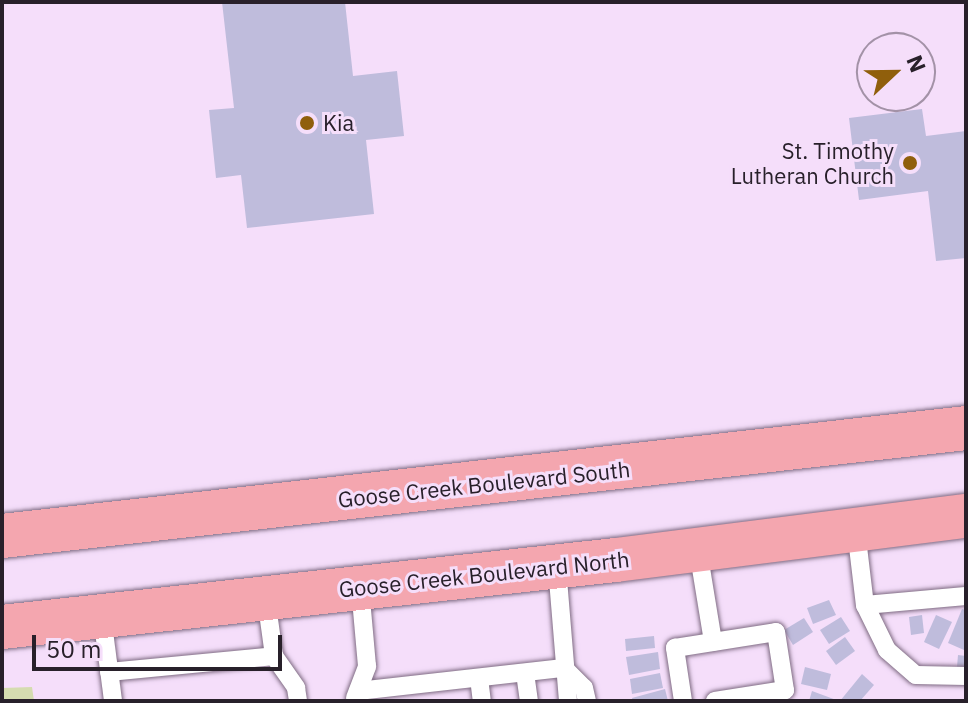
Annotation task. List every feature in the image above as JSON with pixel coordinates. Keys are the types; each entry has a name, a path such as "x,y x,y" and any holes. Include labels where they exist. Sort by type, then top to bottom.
{"highway":[{"name":"Goose Creek Boulevard South","path":"2,536 966,428"},
{"name":"Goose Creek Boulevard North","path":"2,627 557,567 966,516"}],"lane":[{"path":"856,530 865,605 887,650 916,675 966,676"},
{"path":"698,550 713,642"},
{"path":"557,567 568,701"},
{"path":"360,588 367,666 356,696 406,693 479,678 564,668"},
{"path":"865,605 966,596"},
{"path":"266,598 274,656 296,688 298,701"},
{"path":"102,616 113,701"},
{"path":"683,701 675,648 776,632 785,690 715,701"},
{"path":"109,672 274,656"},
{"path":"564,668 584,688 587,701"},
{"path":"525,673 529,701"},
{"path":"479,678 482,701"}],"green space":[{"path":"32,687 34,701 2,701 2,688"}],"building":[{"name":"Kia","path":"222,2 345,2 353,76 397,71 404,136 366,140 374,214 247,228 241,175 216,178 209,110 234,108"},
{"name":"St. Timothy Lutheran Church","path":"922,112 926,136 966,131 966,258 936,261 928,191 859,200 849,118"},
{"path":"829,600 836,615 813,624 807,608"},
{"path":"962,609 966,610 964,650 948,643"},
{"path":"922,615 924,633 911,635 909,617"},
{"path":"936,615 952,622 939,649 924,642"},
{"path":"841,617 850,631 829,644 820,630"},
{"path":"804,618 813,632 793,645 784,630"},
{"path":"654,636 655,648 626,651 625,639"},
{"path":"845,637 855,651 836,665 826,651"},
{"path":"658,652 660,669 629,675 626,657"},
{"path":"958,655 966,656 966,668 957,667"},
{"path":"805,667 831,674 827,690 801,684"},
{"path":"660,673 663,688 632,694 630,679"},
{"path":"862,674 874,685 860,701 840,701"},
{"path":"665,689 668,701 633,701 632,698"},
{"path":"812,691 839,701 809,701"}],"place":[{"name":"Kia","path":"307,123"},
{"name":"St. Timothy Lutheran Church","path":"910,163"}]}
